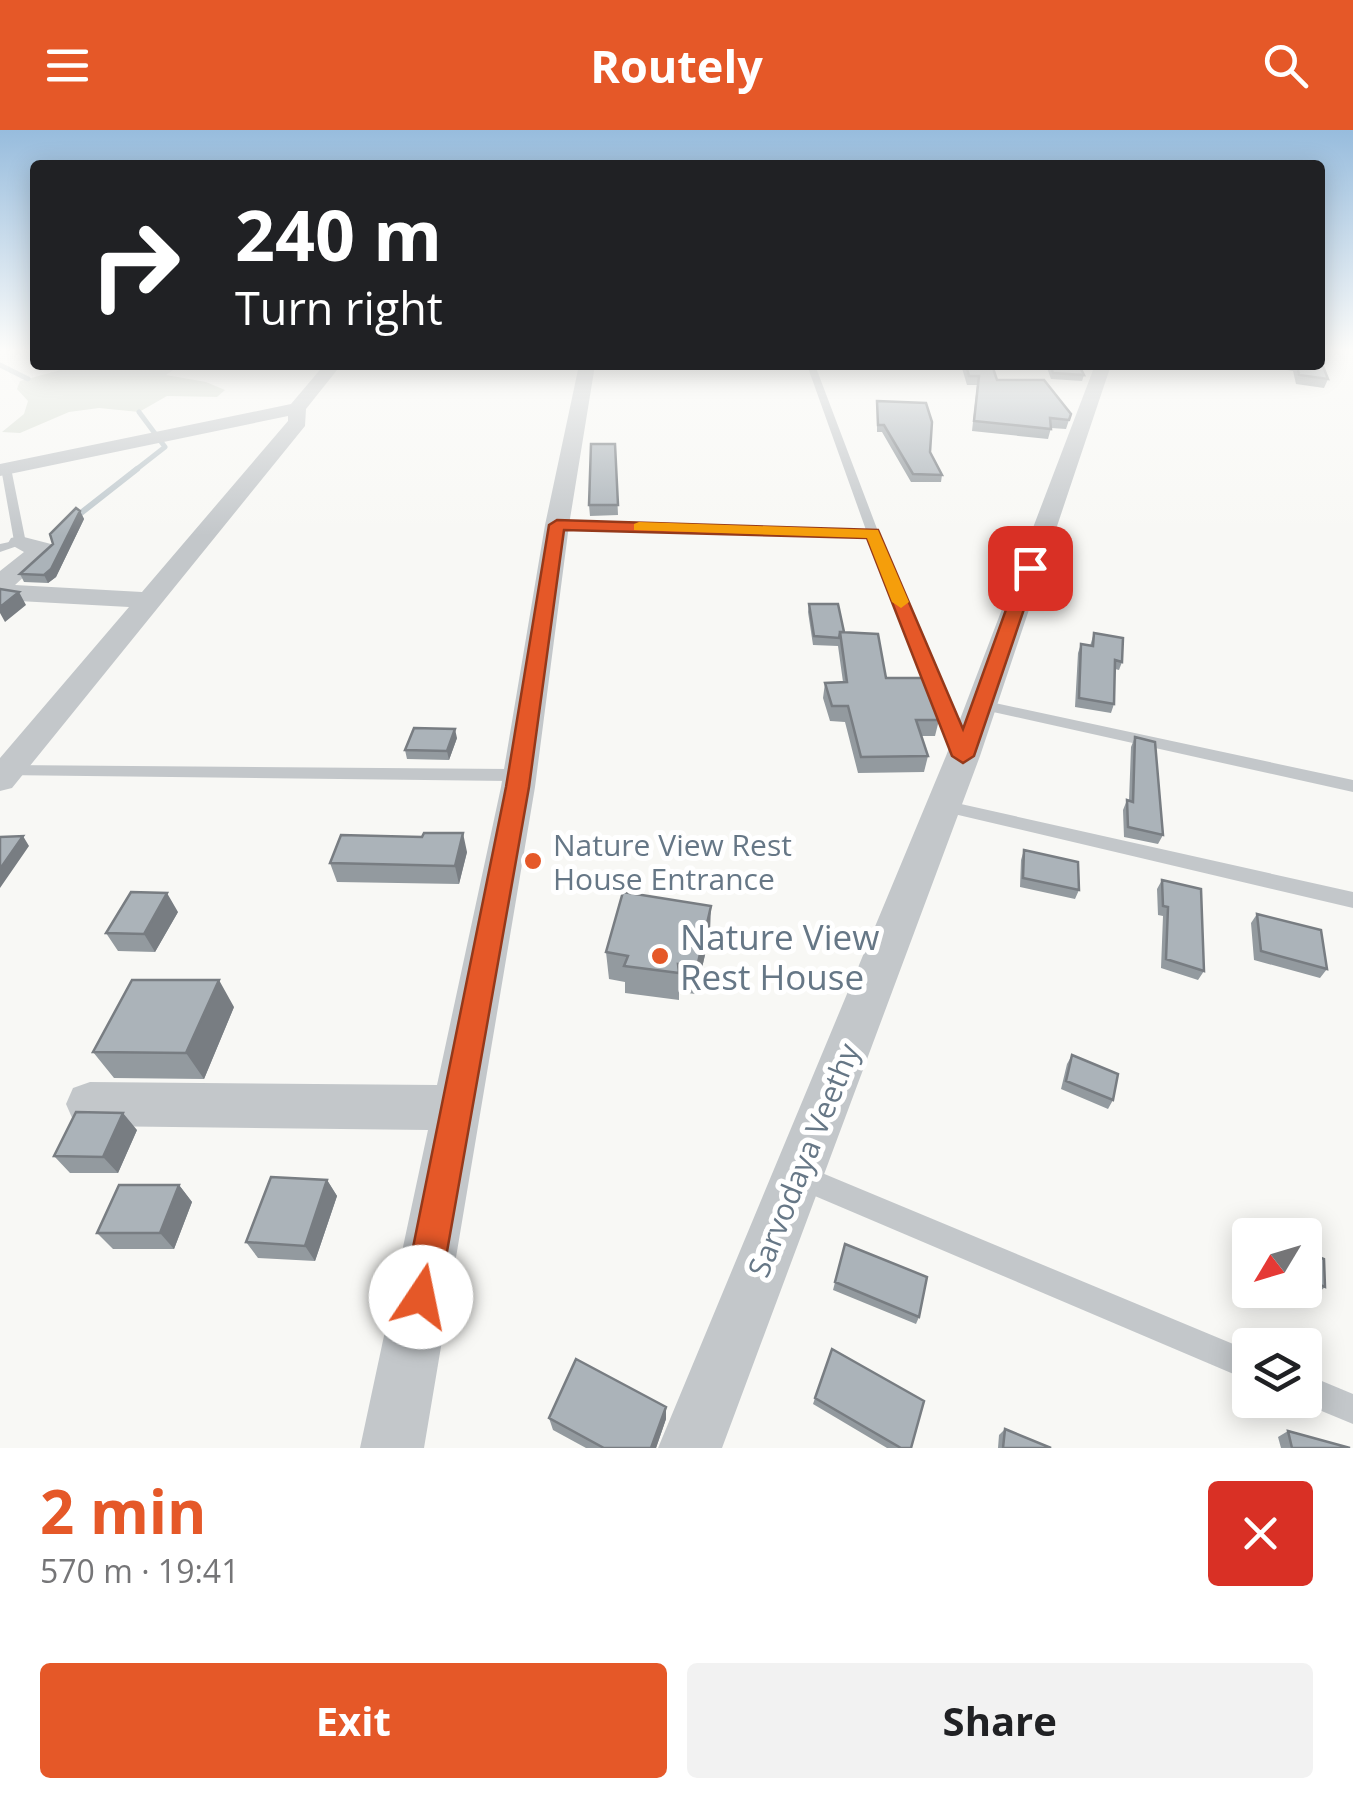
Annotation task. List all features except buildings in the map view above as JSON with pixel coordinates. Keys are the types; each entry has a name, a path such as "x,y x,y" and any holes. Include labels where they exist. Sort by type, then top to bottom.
{"street":[{"path":"3,469 275,413"},
{"path":"8,761 150,600 298,422 297,413"},
{"path":"392,1448 520,775 557,525 578,413"},
{"name":"Sarvodaya Veethy","path":"690,1448 963,756 1086,413"},
{"path":"0,588 42,550 10,546"},
{"path":"0,588 150,600"},
{"path":"90,1104 457,1108"}],"lane":[{"path":"828,413 963,756"},
{"path":"3,469 10,546"},
{"path":"557,525 873,534"},
{"path":"981,705 1353,786"},
{"path":"8,761 520,775"},
{"path":"943,806 1353,900"},
{"path":"797,1176 1232,1358"},
{"path":"1322,1396 1353,1409"}],"shaded area":[{"path":"68,413 20,433 2,432 24,414"}],"waterway":[{"path":"133,472 165,447 139,413"},
{"path":"72,520 137,469"}],"slow traffic":[{"path":"639,527 873,534 901,602"}],"place":[{"name":"Nature View Rest House Entrance","path":"533,861"},
{"name":"Nature View Rest House","path":"660,956"}],"route":[{"path":"421,1297 518,787 557,525 873,534 963,756 1030,568"}]}
